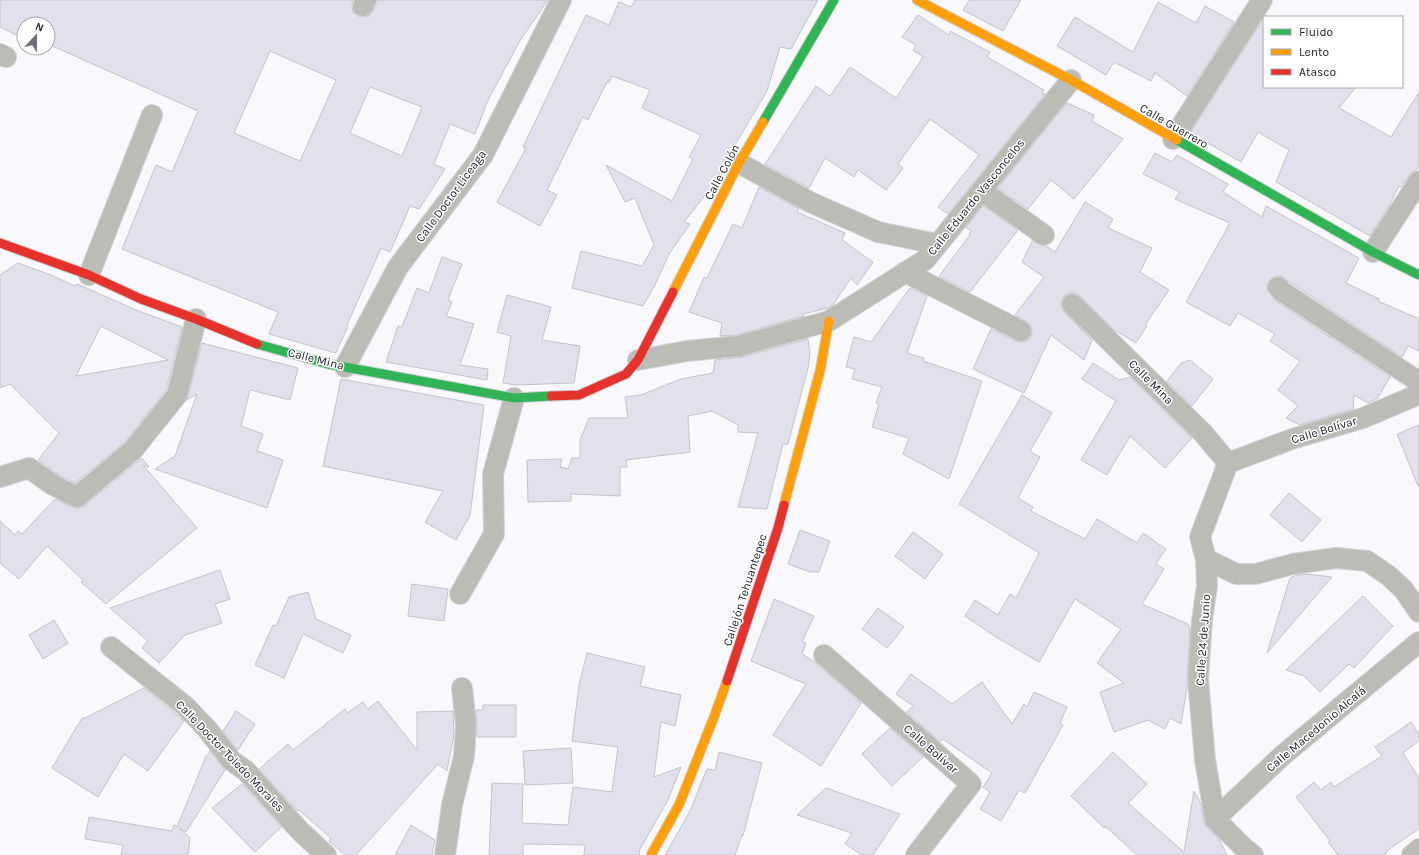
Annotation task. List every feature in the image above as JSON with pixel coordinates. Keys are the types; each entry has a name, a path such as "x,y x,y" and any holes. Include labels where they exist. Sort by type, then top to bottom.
{"street":[{"name":"Calle Doctor Liceaga","path":"345,367 398,267 483,155 561,0"},
{"name":"Calle Colón","path":"638,360 739,163 834,0"},
{"name":"Calle Guerrero","path":"916,0 1071,80 1373,252 1419,275"},
{"path":"1173,139 1262,0"},
{"name":"Calle Eduardo Vasconcelos","path":"638,360 687,351 739,346 829,320 925,260 1071,80"},
{"path":"89,276 152,115"},
{"path":"739,163 810,202 850,218 878,232 937,244"},
{"path":"1373,252 1419,181"},
{"path":"982,191 1044,235"},
{"name":"Calle Mina","path":"0,243 89,276 141,299 196,319 248,341 328,364 514,398 579,395 626,374 638,360"},
{"path":"905,272 1022,331"},
{"path":"1278,287 1419,382"},
{"name":"Calle Mina","path":"1072,304 1203,433 1228,462"},
{"path":"0,477 29,468 53,485 77,497 133,450 177,395 196,319"},
{"name":"Callejón Tehuantepec","path":"651,855 679,805 714,717 744,632 778,528 820,371 829,320"},
{"name":"Calle Bolívar","path":"1228,462 1292,439 1363,418 1419,394"},
{"path":"460,594 494,534 494,474 514,398"},
{"name":"Calle 24 de Junio","path":"1215,819 1205,760 1198,679 1202,620 1207,586 1206,559 1200,537 1228,462"},
{"path":"1206,559 1236,574 1256,574 1293,564 1336,558 1367,561 1389,576 1403,589 1419,612"},
{"name":"Calle Macedonio Alcalá","path":"1215,819 1283,755 1419,642"},
{"name":"Calle Doctor Toledo Morales","path":"111,647 185,706 207,728 232,761 246,771 300,831 326,855"},
{"name":"Calle Bolívar","path":"824,655 971,784 916,855"},
{"path":"445,855 452,805 464,756 466,725 462,688"},
{"path":"1215,819 1242,847 1253,855"},
{"path":"1412,855 1419,849"}],"building":[{"path":"0,0 353,0 353,12 358,16 363,17 369,16 373,11 377,0 548,0 521,39 488,100 475,134 450,124 434,164 445,169 419,209 410,206 390,252 381,248 336,353 269,334 278,312 122,249 156,165 172,172 198,111 56,48 56,16 16,16 16,35 0,27","holes":["270,51 336,80 300,161 234,133","370,87 422,107 402,156 350,133"]},
{"path":"635,0 818,0 791,49 780,47 767,91 728,157 714,184 684,222 690,224 669,254 655,285 643,306 572,288 581,251 642,266 654,245 635,198 625,202 606,165 672,201 693,159 689,157 701,135 642,108 650,90 612,76 609,83 607,82 588,120 583,117 547,190 557,195 540,226 497,202 526,148 523,147 586,15 609,25 619,2 631,7"},
{"path":"969,0 1021,0 1003,31 963,10"},
{"path":"1158,2 1196,23 1205,6 1234,22 1187,96 1155,73 1151,81 1114,62 1106,75 1057,46 1075,17 1133,52"},
{"path":"918,15 949,35 950,31 990,52 987,57 1044,90 1042,93 1045,94 948,214 938,207 979,155 930,119 898,164 903,168 886,190 858,170 854,177 825,158 809,188 765,164 816,86 830,96 850,67 896,98 923,57 913,50 916,45 902,37"},
{"path":"1263,20 1263,88 1355,88 1339,108 1391,137 1419,92 1419,167 1410,174 1401,187 1399,186 1390,204 1370,236 1276,182 1289,150 1258,132 1241,162 1190,133"},
{"path":"1067,103 1094,115 1092,121 1123,139 1074,199 1051,180 1028,209 998,188"},
{"path":"1155,153 1172,162 1177,155 1228,184 1223,192 1262,217 1266,206 1359,258 1346,283 1379,299 1378,301 1419,319 1419,351 1408,346 1402,357 1281,276 1275,276 1270,279 1267,284 1267,290 1277,302 1390,377 1377,399 1368,403 1354,395 1353,409 1300,425 1286,418 1298,406 1278,390 1300,361 1270,341 1275,334 1238,313 1230,326 1186,302 1230,223 1175,199 1180,192 1143,174"},
{"path":"759,187 799,209 797,212 845,233 842,240 873,262 857,285 851,278 833,305 828,308 803,314 804,316 737,335 720,336 722,323 689,312 704,277 707,278 733,224 742,228"},
{"path":"1085,202 1113,219 1108,228 1152,248 1140,272 1169,290 1145,325 1147,326 1136,343 1113,329 1080,296 1074,293 1069,293 1064,296 1061,302 1061,307 1064,312 1092,340 1084,360 1051,335 1024,393 973,369 991,329 1021,342 1027,341 1031,337 1032,330 1030,324 1015,315 1044,277 1022,262 1032,241 1046,246 1055,252"},
{"path":"983,206 1018,230 970,292 939,276 970,235 969,234 971,231 966,227"},
{"path":"442,257 462,264 448,300 452,302 446,316 474,324 460,365 488,369 487,380 386,362 398,326 402,327 417,288 429,293"},
{"path":"18,263 51,275 75,286 77,284 136,310 182,327 166,390 125,442 75,483 59,475 38,460 59,433 10,384 0,388 0,275","holes":["101,326 168,360 76,376"]},
{"path":"910,288 927,296 907,353 924,358 923,361 982,381 949,479 903,454 909,438 872,427 879,404 876,403 882,387 852,379 855,369 846,367 854,337 871,342"},
{"path":"507,295 551,307 542,340 580,346 574,383 515,385 503,383 511,336 497,332"},
{"path":"808,339 810,354 808,368 788,444 783,444 767,509 738,507 758,433 738,432 738,425 712,411 688,416 690,452 626,460 627,467 620,467 620,496 571,494 571,501 528,502 527,460 562,459 560,467 568,469 572,458 580,458 580,440 589,418 628,418 625,397 641,395 681,379 713,373 715,360 742,357"},
{"path":"202,343 298,368 290,400 250,390 241,426 263,434 257,451 283,460 267,508 155,469 175,456 197,394 187,400"},
{"path":"1190,360 1213,379 1192,406 1167,381 1181,363"},
{"path":"1093,363 1119,380 1130,377 1192,438 1165,468 1130,436 1107,475 1081,460 1116,401 1082,379"},
{"path":"341,379 484,405 470,516 456,540 425,522 443,491 323,466"},
{"path":"1022,395 1052,413 1030,451 1040,457 1018,498 1033,507 1031,511 1085,539 1097,519 1137,543 1143,533 1166,549 1156,564 1164,569 1142,604 1188,624 1190,629 1187,688 1181,724 1170,718 1165,729 1148,720 1114,732 1100,692 1124,683 1097,663 1121,629 1075,599 1039,662 996,637 965,616 975,600 998,615 1010,594 1016,598 1039,553 959,504"},
{"path":"1419,425 1419,486 1418,486 1397,434"},
{"path":"142,458 149,467 143,465 197,528 106,604 81,582 83,580 47,546 19,579 0,563 0,521 15,535 18,531 22,534 55,499 72,507 79,508 84,506"},
{"path":"1289,493 1321,520 1302,542 1270,515"},
{"path":"800,530 830,541 819,572 810,572 788,564"},
{"path":"913,532 943,554 925,579 895,556"},
{"path":"220,570 230,599 215,604 222,623 185,635 159,663 142,648 148,641 110,608"},
{"path":"1307,574 1332,577 1267,653 1290,578 1297,575"},
{"path":"412,584 448,589 444,621 408,616"},
{"path":"308,592 316,619 351,635 343,653 303,634 284,678 255,665 273,625 276,626 289,597"},
{"path":"1363,596 1393,626 1354,668 1349,664 1320,692 1304,676 1286,670"},
{"path":"774,599 814,616 802,642 806,643 802,654 816,663 861,703 821,766 773,735 806,684 751,661"},
{"path":"878,608 904,627 887,648 862,629"},
{"path":"54,620 68,643 43,659 29,635"},
{"path":"587,653 645,667 640,686 681,695 675,726 661,722 654,777 681,767 668,800 640,849 639,855 584,855 585,845 523,844 523,855 489,855 492,783 523,784 522,823 568,825 573,787 612,792 618,747 572,741 579,685"},
{"path":"911,674 952,704 982,682 1012,724 1024,704 1027,707 1034,692 1067,707 1060,723 1063,725 1025,793 1019,790 1001,821 980,809 990,792 983,787 992,773 943,739 940,742 907,712 913,706 896,694"},
{"path":"144,688 184,721 148,771 124,754 98,797 52,768 82,718 85,718"},
{"path":"378,701 417,750 417,712 453,711 454,735 447,771 438,764 356,855 345,855 329,841 331,838 299,810 298,811 259,769 288,744 293,750 345,709 347,713 363,702 368,709"},
{"path":"483,705 516,705 516,737 477,737 476,710 483,710"},
{"path":"236,711 255,724 238,750 223,731"},
{"path":"1411,722 1419,734 1419,741 1403,753 1419,778 1419,829 1392,847 1384,855 1338,855 1328,842 1330,841 1296,797 1314,782 1321,790 1331,782 1334,787 1382,756 1375,747"},
{"path":"890,728 923,757 892,786 862,754"},
{"path":"571,748 573,783 525,785 523,751"},
{"path":"210,751 225,770 186,832 179,828 190,838 188,855 121,855 123,845 85,839 89,817 172,831 174,825 177,827 206,756"},
{"path":"719,752 762,763 743,836 742,835 735,855 665,855 690,811 707,769 715,770"},
{"path":"1113,752 1147,784 1128,803 1184,852 1194,791 1201,804 1204,822 1219,839 1227,855 1137,855 1105,826 1104,828 1071,796"},
{"path":"242,784 281,827 255,852 212,808"},
{"path":"826,788 900,814 873,855 862,855 845,844 852,833 797,815"},
{"path":"411,825 435,840 432,855 395,855"}],"traffic: fast":[{"path":"763,122 834,0"},
{"path":"1177,140 1373,252 1419,275"},
{"path":"257,344 328,364 514,398 551,396"}],"traffic: slow":[{"path":"917,0 1071,80 1177,140"},
{"path":"673,292 739,163 763,122"},
{"path":"784,505 820,371 829,321"},
{"path":"651,855 679,805 727,681"}],"traffic: jam":[{"path":"0,243 89,275 141,299 196,319 257,344"},
{"path":"551,396 579,395 626,374 638,360 673,292"},
{"path":"727,681 778,528 784,505"}]}
